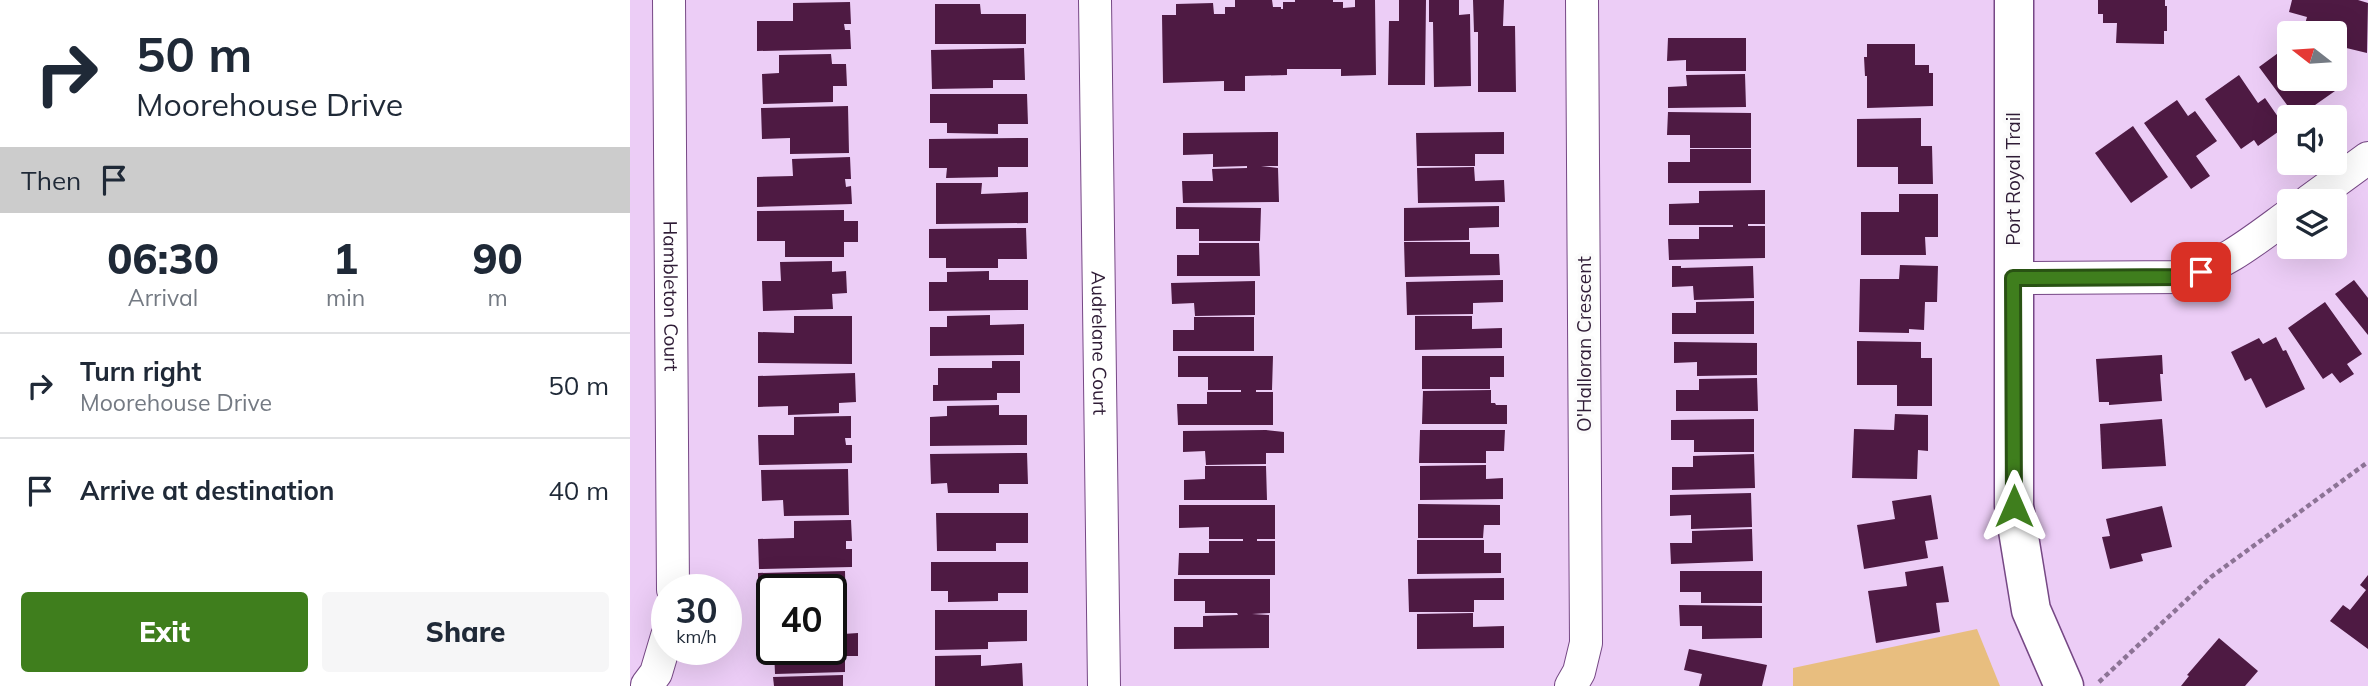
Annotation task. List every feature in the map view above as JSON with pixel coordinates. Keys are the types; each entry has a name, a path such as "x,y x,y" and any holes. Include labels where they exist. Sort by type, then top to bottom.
{"street":[{"name":"Hambleton Court","path":"669,0 673,574"},
{"name":"Audrelane Court","path":"1095,0 1104,686"},
{"name":"O'Halloran Crescent","path":"1571,686 1579,672 1586,643 1582,0"},
{"name":"Port Royal Trail","path":"2014,0 2014,506 2031,610 2064,686"},
{"path":"2325,189 2368,158"},
{"path":"2013,278 2183,277 2201,272 2239,251 2277,224"},
{"path":"647,685 658,665"}],"path":[{"path":"2092,686 2104,679 2211,577 2368,462"}],"shaded area":[{"path":"1977,629 2000,686 1793,686 1793,668"}],"building":[{"path":"1235,0 1272,0 1273,7 1283,9 1283,2 1295,0 1333,0 1343,2 1343,8 1355,7 1355,0 1375,0 1376,75 1341,76 1341,69 1287,69 1287,75 1245,76 1245,91 1224,91 1224,81 1163,83 1162,15 1176,15 1176,4 1213,3 1214,14 1225,14 1225,7 1235,7"},
{"path":"1399,0 1426,0 1425,85 1388,85 1389,21 1399,21"},
{"path":"1429,0 1459,0 1459,15 1470,14 1471,86 1434,87 1433,22 1429,22"},
{"path":"1473,0 1504,0 1503,26 1515,26 1516,92 1478,92 1478,32 1474,32"},
{"path":"2098,0 2165,0 2167,31 2164,31 2164,44 2116,43 2117,23 2103,23 2103,14 2098,14"},
{"path":"2292,0 2358,0 2368,3 2367,53 2347,48 2347,21 2306,21 2307,17 2289,12"},
{"path":"850,2 851,24 844,24 845,30 850,30 851,49 757,51 757,21 793,21 793,3"},
{"path":"935,4 980,4 981,14 1026,14 1026,44 935,44"},
{"path":"1668,38 1746,38 1746,71 1686,71 1686,60 1667,61"},
{"path":"1867,44 1915,44 1915,65 1929,65 1929,73 1933,73 1933,106 1867,108 1864,57 1867,57"},
{"path":"1024,48 1025,80 993,80 993,88 932,89 931,50"},
{"path":"831,54 832,64 846,64 847,86 833,86 833,102 763,104 762,74 779,73 779,55"},
{"path":"2277,54 2277,91 2335,91 2315,105 2287,105 2259,67"},
{"path":"1745,74 1746,107 1668,108 1668,87 1687,86 1686,75"},
{"path":"2239,75 2258,103 2265,98 2277,115 2277,133 2258,146 2254,140 2241,149 2205,99"},
{"path":"930,94 1027,94 1028,124 998,124 998,134 947,133 947,123 930,123"},
{"path":"2177,100 2188,116 2195,111 2217,141 2196,156 2210,176 2191,189 2144,123"},
{"path":"848,106 849,153 790,154 790,138 762,139 761,108"},
{"path":"1668,112 1751,113 1751,148 1690,148 1690,135 1667,135"},
{"path":"1921,118 1921,146 1932,146 1933,184 1898,184 1898,167 1857,167 1857,119"},
{"path":"2133,126 2168,177 2131,203 2095,153"},
{"path":"1278,132 1278,166 1261,166 1278,168 1279,202 1183,203 1182,181 1213,181 1212,169 1247,166 1213,167 1213,154 1183,155 1183,133"},
{"path":"1504,132 1504,154 1475,154 1475,166 1417,166 1416,133"},
{"path":"1028,138 1028,167 998,167 998,177 946,178 947,168 929,168 929,139"},
{"path":"1690,149 1751,149 1751,183 1668,183 1668,162 1690,162"},
{"path":"850,157 851,179 845,179 846,187 851,186 852,204 757,207 757,177 793,176 792,159"},
{"path":"1474,167 1475,181 1504,180 1505,202 1418,203 1417,168"},
{"path":"936,183 982,183 981,194 1028,192 1028,223 936,224"},
{"path":"1765,190 1765,224 1748,226 1765,226 1765,258 1669,260 1668,239 1699,239 1699,227 1733,225 1669,225 1669,204 1699,203 1699,191"},
{"path":"1899,194 1938,194 1938,237 1925,237 1926,255 1861,255 1861,212 1899,212"},
{"path":"1499,206 1499,227 1469,228 1469,240 1404,241 1404,208"},
{"path":"1176,207 1261,208 1260,241 1199,241 1199,229 1176,229"},
{"path":"844,210 844,221 858,221 858,242 844,242 844,257 785,257 785,241 757,241 757,211"},
{"path":"1026,228 1027,259 998,259 998,268 946,268 946,258 929,258 929,229"},
{"path":"1404,242 1470,242 1470,254 1499,254 1500,275 1405,277"},
{"path":"1199,243 1259,243 1260,276 1177,276 1177,255 1199,255"},
{"path":"832,261 832,272 846,271 847,293 832,294 833,309 763,311 762,281 781,281 780,262"},
{"path":"1900,265 1938,266 1937,302 1925,302 1924,330 1909,329 1909,333 1859,332 1860,279 1899,279"},
{"path":"1672,266 1753,266 1754,298 1694,300 1693,286 1672,287"},
{"path":"989,271 989,280 1028,280 1028,310 929,311 929,282 947,282 947,272"},
{"path":"1503,280 1503,302 1473,303 1473,314 1407,315 1406,282"},
{"path":"2354,280 2368,298 2368,335 2335,294"},
{"path":"1255,281 1255,315 1195,316 1194,303 1172,304 1171,283"},
{"path":"1754,301 1754,334 1672,334 1672,313 1696,313 1696,302"},
{"path":"2325,302 2362,354 2347,364 2354,374 2340,383 2332,373 2323,379 2288,328"},
{"path":"990,315 990,325 1024,324 1024,355 930,356 930,327 947,327 947,316"},
{"path":"794,316 852,316 852,364 758,363 758,332 794,333"},
{"path":"1415,316 1472,316 1472,329 1502,328 1502,348 1415,350"},
{"path":"1194,317 1254,317 1254,351 1173,351 1173,330 1194,330"},
{"path":"2276,337 2283,351 2286,350 2305,389 2266,408 2251,378 2245,381 2231,352 2259,338 2263,344"},
{"path":"1857,341 1921,342 1921,358 1932,358 1932,406 1897,406 1897,385 1857,385"},
{"path":"1674,342 1757,343 1757,375 1697,376 1697,362 1674,363"},
{"path":"2162,355 2162,401 2109,405 2109,402 2099,402 2096,359"},
{"path":"1178,356 1273,356 1272,390 1256,392 1273,392 1273,425 1178,425 1177,404 1207,404 1207,392 1241,390 1208,390 1208,377 1178,377"},
{"path":"1422,356 1504,356 1504,377 1490,377 1490,389 1422,389"},
{"path":"992,361 1020,361 1020,393 997,393 997,400 933,401 933,385 938,385 938,368 992,368"},
{"path":"855,373 856,402 839,403 839,413 788,415 788,406 758,407 758,376"},
{"path":"1757,378 1758,411 1676,411 1676,390 1699,390 1699,379"},
{"path":"1491,390 1491,403 1507,405 1507,424 1422,424 1423,391"},
{"path":"999,405 999,415 1027,415 1027,445 930,446 930,417 947,416 947,406"},
{"path":"1895,414 1928,415 1928,451 1918,450 1917,479 1852,478 1854,429 1894,430"},
{"path":"851,416 851,438 845,438 846,445 852,445 852,463 759,465 758,435 794,435 794,417"},
{"path":"1754,419 1754,452 1694,452 1694,440 1671,440 1671,420"},
{"path":"2162,419 2166,466 2102,469 2100,424"},
{"path":"1420,430 1505,430 1504,451 1486,451 1486,463 1419,463"},
{"path":"1183,431 1284,432 1284,453 1266,453 1266,464 1206,465 1205,451 1183,452"},
{"path":"1027,453 1028,484 999,484 999,493 948,493 947,483 931,484 930,454"},
{"path":"1754,454 1755,488 1672,490 1672,467 1693,467 1693,456"},
{"path":"1486,465 1486,479 1503,478 1503,499 1420,500 1420,466"},
{"path":"1205,466 1266,466 1267,500 1184,500 1184,480 1205,479"},
{"path":"848,469 849,515 784,516 783,500 762,501 761,470"},
{"path":"1751,493 1752,527 1691,529 1691,515 1670,516 1670,495"},
{"path":"1931,495 1938,539 1925,541 1928,558 1864,569 1857,525 1895,519 1892,501"},
{"path":"1418,504 1500,505 1500,525 1484,525 1483,538 1418,538"},
{"path":"1179,505 1275,505 1275,539 1257,541 1275,541 1275,575 1178,575 1179,553 1209,553 1209,541 1243,541 1209,539 1209,527 1179,528"},
{"path":"2162,506 2172,547 2141,554 2143,561 2110,569 2102,537 2110,536 2106,519"},
{"path":"936,513 1028,513 1028,543 996,543 996,551 937,551"},
{"path":"851,520 852,541 846,541 846,549 852,549 852,567 759,569 758,539 794,538 794,521"},
{"path":"1752,529 1753,561 1671,564 1670,543 1692,543 1692,531"},
{"path":"1417,540 1484,540 1484,553 1501,553 1501,573 1417,574"},
{"path":"931,562 1028,562 1028,593 998,593 998,601 948,602 948,591 931,591"},
{"path":"1943,566 1949,602 1936,603 1940,632 1876,643 1868,591 1907,586 1905,572"},
{"path":"845,571 845,574 758,574"},
{"path":"1680,571 1762,571 1762,603 1701,603 1701,592 1680,592"},
{"path":"2368,575 2368,649 2330,621 2343,605 2350,610 2366,590 2360,585"},
{"path":"1504,578 1504,600 1474,600 1474,612 1409,612 1408,579"},
{"path":"1174,579 1270,579 1270,613 1252,614 1269,615 1269,648 1174,649 1174,627 1203,627 1203,616 1238,615 1205,613 1205,601 1174,601"},
{"path":"1679,605 1762,606 1762,638 1702,639 1702,626 1680,626"},
{"path":"935,610 1027,610 1027,641 988,642 988,649 935,650"},
{"path":"1473,613 1473,627 1504,626 1504,648 1417,649 1417,614"},
{"path":"858,633 858,656 847,656 847,634"},
{"path":"2219,638 2258,671 2245,686 2181,686 2189,676 2187,675"},
{"path":"1689,649 1767,665 1762,686 1699,686 1702,674 1684,670"},
{"path":"981,655 981,666 1022,663 1023,686 935,686 935,656"},
{"path":"775,665 845,665 845,672 775,674"},
{"path":"843,675 843,686 774,686 773,677"}],"route":[{"path":"2014,506 2013,278 2183,277 2201,272"}]}
